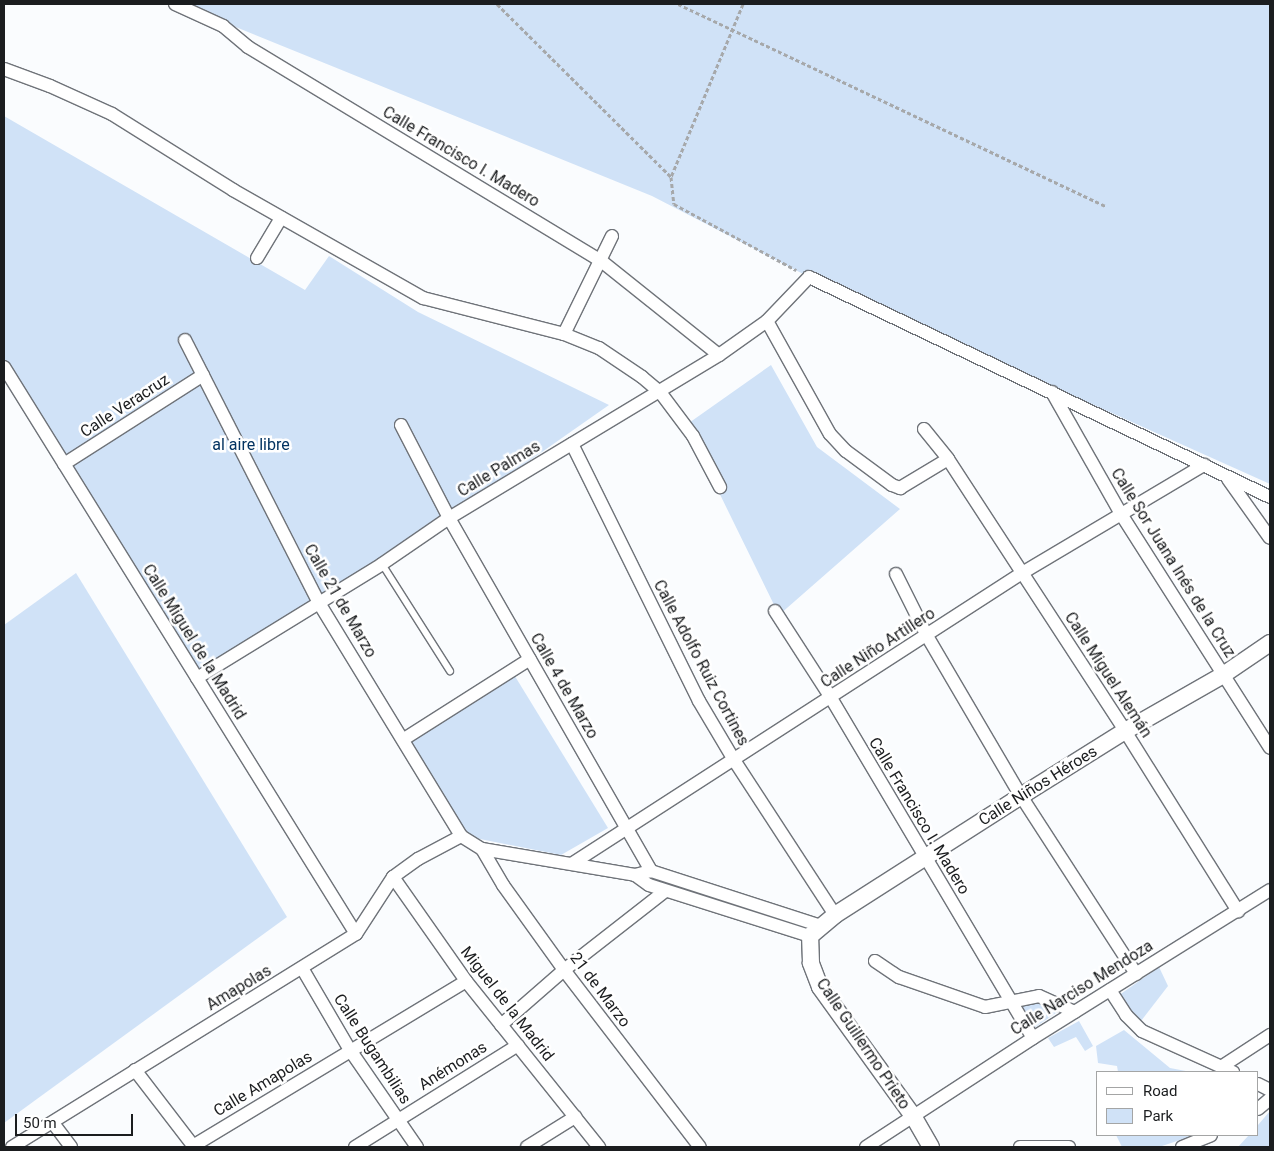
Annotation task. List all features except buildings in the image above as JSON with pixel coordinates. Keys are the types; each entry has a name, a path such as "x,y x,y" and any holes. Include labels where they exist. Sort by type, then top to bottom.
{"street":[{"name":"Calle Francisco I. Madero","path":"175,4 223,26 248,47 600,260 719,355"},
{"path":"4,69 50,86 112,114 233,190 423,298 564,334 599,348 642,377 660,392 693,436 720,487"},
{"path":"257,258 281,218"},
{"path":"564,334 612,236"},
{"path":"809,277 1270,497"},
{"name":"Calle Palmas","path":"198,678 382,564 449,518 719,355 767,321 809,277"},
{"path":"767,321 830,434 846,451 892,485 900,488 948,459"},
{"name":"Calle 21 de Marzo","path":"184,340 319,603 462,836"},
{"name":"Calle Miguel de la Madrid","path":"4,367 356,934"},
{"name":"Calle Veracruz","path":"64,464 203,375"},
{"name":"Calle Sor Juana Inés de la Cruz","path":"1052,392 1121,514 1270,748"},
{"name":"Calle 4 de Marzo","path":"401,425 449,518 651,872"},
{"name":"Calle Miguel Alemán","path":"924,429 948,459 1125,731 1238,910"},
{"name":"Calle Adolfo Ruiz Cortines","path":"572,444 699,700 734,760 835,915"},
{"name":"Calle Niño Artillero","path":"573,863 1022,573 1204,465"},
{"path":"1227,478 1270,538"},
{"path":"896,574 927,636 1022,796 1136,974"},
{"name":"Calle Francisco I. Madero","path":"775,611 831,698 1033,1038"},
{"name":"Calle Niños Héroes","path":"816,931 835,915 1022,796 1125,731 1223,675 1270,643"},
{"path":"404,739 530,659"},
{"path":"462,836 482,848 635,875 651,872 816,931"},
{"name":"Amapolas","path":"12,1147 356,934 393,877 418,859 462,836"},
{"name":"21 de Marzo","path":"482,848 503,885 564,970 700,1147"},
{"path":"635,875 649,886 665,891 816,931"},
{"name":"Miguel de la Madrid","path":"393,877 466,981 599,1147"},
{"name":"Calle Narciso Mendoza","path":"866,1147 1033,1038 1270,890"},
{"name":"Anémonas","path":"501,1025 564,970 665,891"},
{"name":"Calle Guillermo Prieto","path":"816,931 811,963 820,987 913,1116 931,1147"},
{"path":"875,961 898,977 985,1007 1039,996 1075,1012"},
{"name":"Calle Bugambilias","path":"302,968 350,1050 417,1147"},
{"name":"Calle Amapolas","path":"193,1146 466,981"},
{"path":"1110,990 1126,1016 1142,1031 1231,1071"},
{"path":"1221,1067 1270,1035"},
{"name":"Anémonas","path":"355,1147 518,1045"},
{"path":"135,1070 193,1146"},
{"path":"1259,1108 1270,1098"},
{"path":"527,1147 575,1117"},
{"path":"53,1123 71,1147"},
{"path":"1182,1147 1208,1136"},
{"path":"1020,1147 1069,1147"}],"lane":[{"path":"382,564 450,671"}],"path":[{"path":"496,4 672,177"},
{"path":"678,4 1106,206"},
{"path":"743,4 672,177 674,204 809,277"}],"green space":[{"path":"179,4 1270,4 1270,484 809,277 652,196"},
{"name":"al aire libre","path":"4,116 305,290 329,256 418,312 609,405 435,527 199,669 4,362"},
{"path":"771,365 817,447 900,509 779,615 686,425"},
{"path":"76,573 287,917 4,1123 4,625"},
{"path":"513,673 608,828 561,855 465,836 404,740"},
{"path":"1159,967 1168,986 1141,1021 1115,998"},
{"path":"1038,998 1062,1009 1031,1030 1018,1004"},
{"path":"1079,1021 1093,1046 1085,1051 1076,1037 1054,1047 1048,1038"},
{"path":"1124,1030 1170,1068 1186,1071 1118,1071 1117,1066 1098,1063 1096,1046"},
{"path":"1270,1111 1270,1147 1238,1147 1248,1136 1259,1136 1259,1124"},
{"path":"1116,1136 1189,1137 1159,1147 1122,1147"}]}
